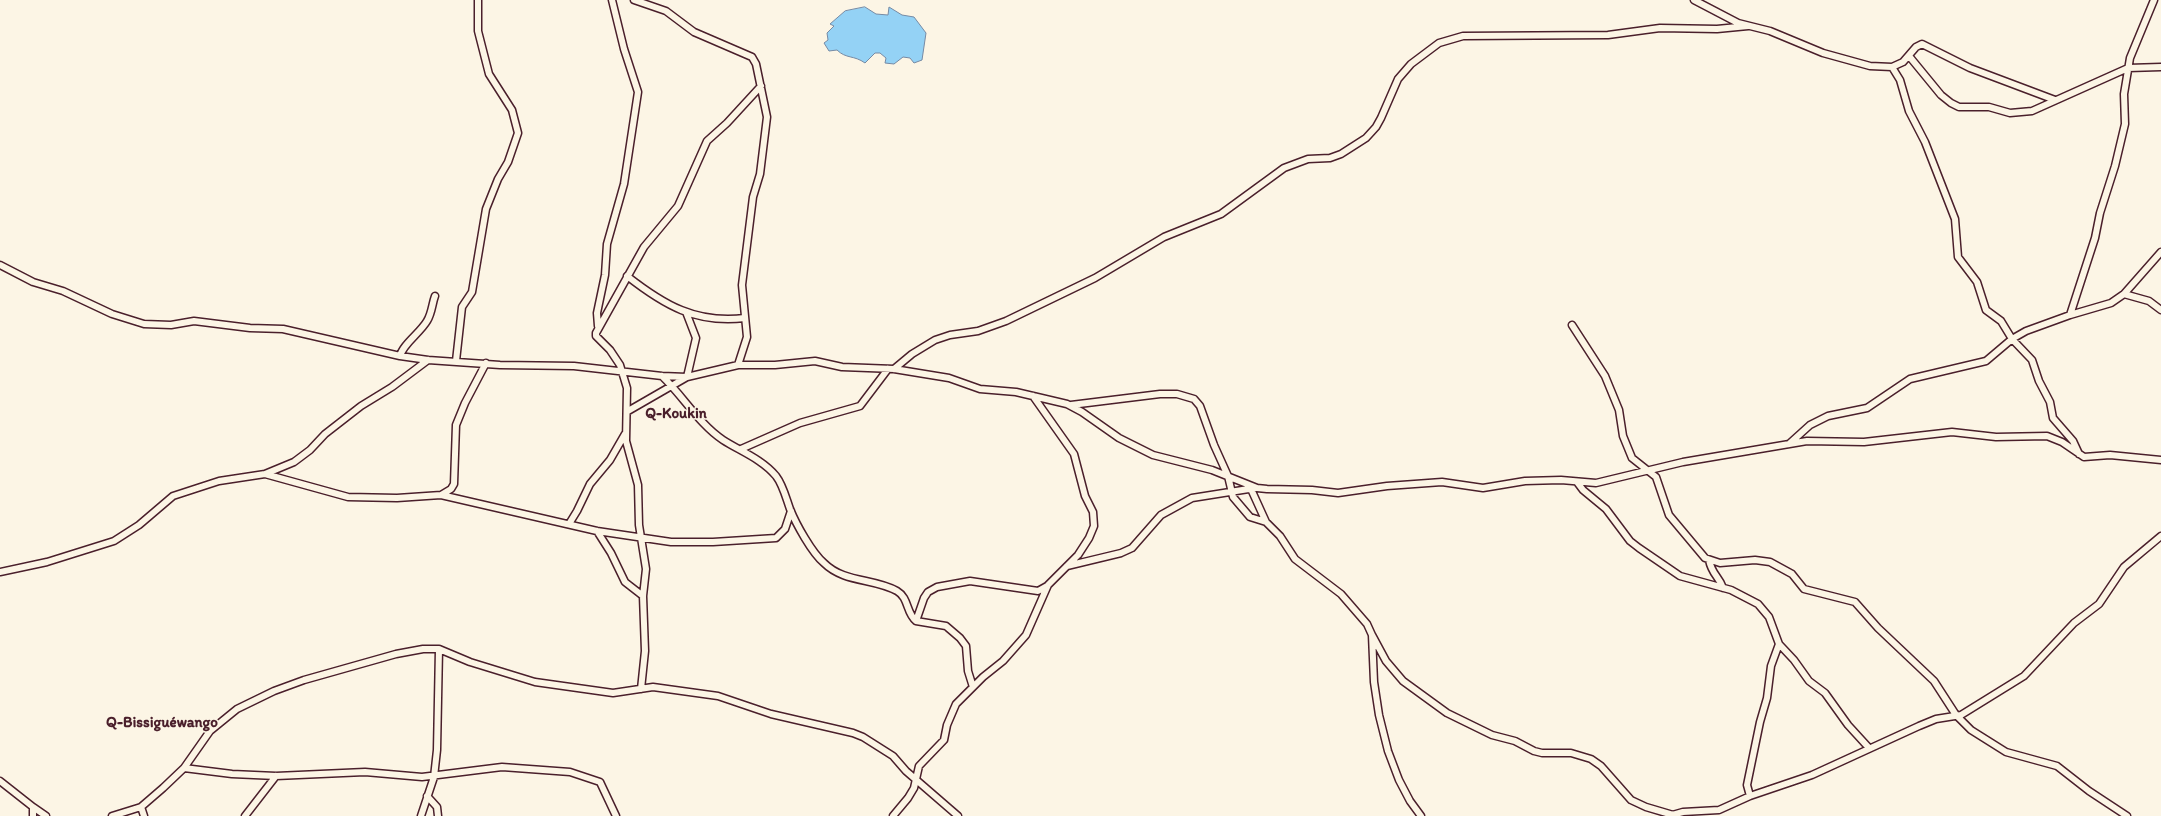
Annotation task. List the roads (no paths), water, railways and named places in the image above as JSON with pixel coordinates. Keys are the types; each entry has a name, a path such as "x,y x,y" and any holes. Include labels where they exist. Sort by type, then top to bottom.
{"street":[{"path":"456,361 462,307 472,292 486,209 498,179 508,162 518,133 512,110 489,74 478,31 478,0"},
{"path":"612,0 624,49 638,92 624,184 607,244 605,275 597,312 598,326 596,336 610,350 623,371 627,388 628,411 625,432 628,452 638,485 641,537 646,569 642,596 645,651 641,689"},
{"path":"634,0 666,11 694,32 752,57 756,64 766,117 760,174 753,197 742,285 747,337 738,365"},
{"path":"1694,0 1727,18 1748,26 1770,31 1807,48 1870,66 1892,67 1903,62 1918,45 1926,45 1970,68 2055,100"},
{"path":"2070,315 2095,238 2125,124 2123,104 2128,68 2134,47 2154,0"},
{"path":"741,449 800,423 860,406 891,369 935,340 950,335 978,331 1006,321 1095,278 1164,237 1221,214 1284,168 1308,159 1330,158 1341,154 1366,138 1376,127 1382,118 1398,79 1411,64 1439,43 1463,36 1608,35 1660,28 1717,29 1748,26"},
{"path":"1909,56 1950,104 1959,107 1989,107 2010,113 2023,113 2040,108 2128,68 2161,67"},
{"path":"1892,67 1900,80 1909,110 1925,142 1955,219 1958,256 1976,282 1986,310 2001,321 2012,339 2032,360 2039,381 2050,402 2053,418 2073,441 2079,455"},
{"path":"598,326 644,247 678,206 707,141 727,123 761,86"},
{"path":"1789,444 1810,425 1828,416 1867,408 1903,382 1921,375 1947,371 1986,361 2012,339 2041,325 2111,303 2124,294 2161,252"},
{"path":"0,266 33,282 63,291 112,314 144,324 171,325 194,321 250,328 283,329 400,356 428,360 574,366 662,376 687,376 738,365 776,365 816,361 842,367 891,369 955,379 980,389 1009,391 1070,406 1142,450 1170,460 1194,465 1228,476 1254,488 1266,522 1280,536 1299,562 1323,578 1350,602 1367,624 1386,661 1402,681 1447,713 1492,735 1520,743 1542,753 1571,753 1591,759 1601,766 1631,800 1646,807 1671,815 1683,812 1719,810 1750,796 1812,775 1936,719 1956,715 1972,709 2024,676 2074,623 2099,604 2124,567 2161,536"},
{"path":"627,276 658,300 686,312 718,319 745,318"},
{"path":"2124,294 2149,301 2161,310"},
{"path":"400,356 402,349 411,342 428,320 434,296"},
{"path":"628,411 687,376 696,338 686,312"},
{"path":"1572,325 1605,376 1619,410 1623,436 1632,458 1659,480 1666,508 1673,522 1698,551 1709,560 1720,563 1755,560 1770,562 1792,574 1804,589 1855,602 1878,628 1934,681 1956,715 1971,730 1996,747 2017,755 2041,760 2057,766 2089,791 2127,816"},
{"path":"0,572 47,562 114,541 149,518 167,501 188,490 237,477 264,474 294,462 310,450 325,434 361,406 392,387 428,360"},
{"path":"441,495 451,489 454,484 455,434 459,417 486,363"},
{"path":"662,376 701,421 723,440 741,449 776,475 791,511 822,562 832,571 847,577 897,591 907,601 916,621"},
{"path":"1070,406 1160,394 1190,397 1200,406 1214,445 1228,476 1231,492 1238,505 1250,517 1266,522"},
{"path":"893,816 908,798 920,766 944,740 947,724 956,704 1003,661 1026,635 1048,586 1078,555 1089,538 1094,526 1093,512 1084,496 1074,454 1033,396"},
{"path":"569,524 580,507 590,484 610,460 625,432"},
{"path":"1065,567 1121,553 1132,548 1161,515 1182,503 1202,496 1254,488 1312,490 1338,493 1387,486 1442,482 1483,488 1525,481 1596,483 1647,470 1737,452 1789,444 1820,440 1864,442 1952,432 1996,437 2047,436 2062,442 2079,455 2088,457 2110,455 2161,460"},
{"path":"264,474 348,497 397,498 441,495 597,530 641,537 693,542 776,538 785,529 791,511"},
{"path":"1577,482 1583,490 1606,508 1634,545 1680,576 1723,588 1746,597 1764,610 1779,644 1794,660 1809,681 1825,694 1848,725 1869,748"},
{"path":"597,530 612,553 626,582 642,596"},
{"path":"1709,560 1712,573 1720,581 1723,588"},
{"path":"916,621 924,598 928,592 937,587 970,581 1038,591 1048,586"},
{"path":"916,621 946,626 960,638 966,646 968,671 973,687"},
{"path":"1372,635 1377,702 1388,751 1399,780 1410,801 1421,816"},
{"path":"1750,796 1748,785 1760,722 1768,698 1772,666 1779,644"},
{"path":"112,816 141,807 184,768 210,731 237,709 274,691 304,680 396,654 423,648 439,649 470,662 535,682 613,693 627,693 641,689 666,688 718,696 771,714 853,733 889,752 958,816"},
{"path":"421,816 434,776 437,750 439,649"},
{"path":"184,768 232,774 276,776 365,772 434,776 502,767 570,772 600,782 616,816"},
{"path":"245,816 276,776"},
{"path":"0,781 46,816"},
{"path":"427,796 436,807 438,816"},
{"path":"33,807 33,816"},
{"path":"141,807 144,816"}],"water":[{"path":"865,7 876,14 888,15 889,7 902,15 914,17 926,33 922,60 914,63 910,58 903,57 894,64 885,63 886,58 880,53 875,53 865,63 844,55 837,50 829,51 824,43 828,40 827,33 834,26 830,24 845,11"}],"district":[{"name":"Q-Koukin","path":"676,414"},
{"name":"Q-Bissiguéwango","path":"162,723"}]}
